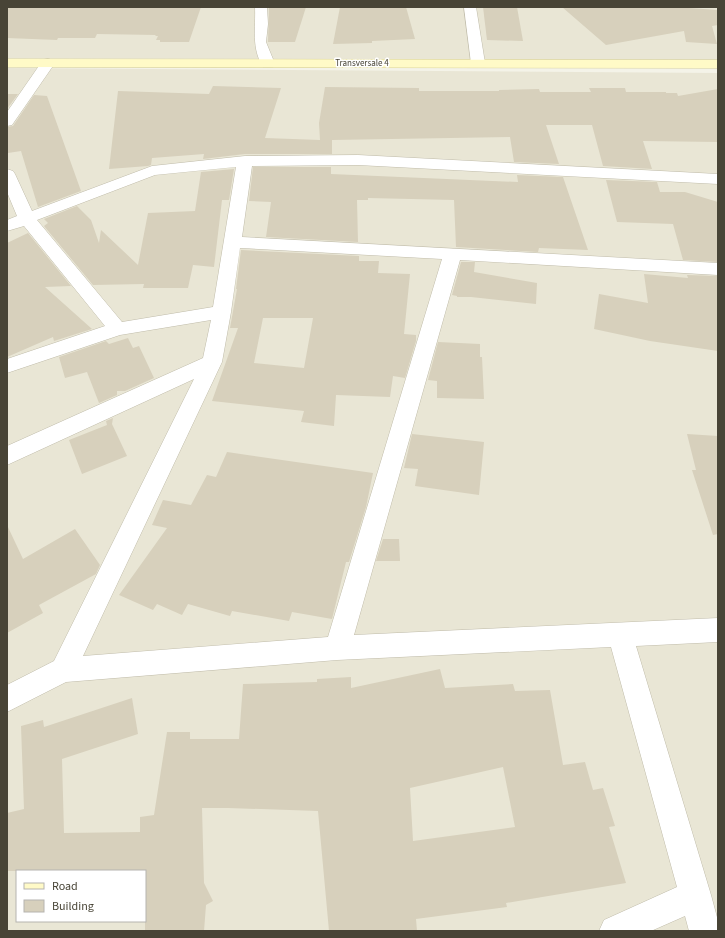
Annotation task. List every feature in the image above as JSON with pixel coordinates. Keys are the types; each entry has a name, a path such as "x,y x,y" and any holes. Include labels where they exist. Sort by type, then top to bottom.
{"main road":[{"name":"Transversale 4","path":"7,62 268,64 478,62 718,64"}],"street":[{"path":"261,7 262,24 260,42 268,64"},
{"path":"470,7 478,62"},
{"path":"7,122 48,63"},
{"path":"7,226 152,171 245,161 358,160 718,179"},
{"path":"63,670 212,362 234,242 245,161"},
{"path":"7,174 27,219 118,329"},
{"path":"234,242 453,253 718,269"},
{"path":"336,648 453,253"},
{"path":"7,366 118,329 222,312"},
{"path":"7,456 212,362"},
{"path":"7,699 63,670 336,648 718,630"},
{"path":"620,634 705,931"},
{"path":"615,931 695,895"}],"shaded area":[{"path":"7,7 718,7 718,61 7,58"},
{"path":"7,68 718,73 718,931 7,931"}],"building":[{"path":"7,7 201,7 189,42 160,42 160,40 156,40 158,36 155,36 156,35 97,34 95,38 58,38 57,40 7,38"},
{"path":"269,7 306,7 295,42 268,42"},
{"path":"340,7 406,7 415,39 372,41 372,43 333,44"},
{"path":"483,7 517,7 523,41 487,40"},
{"path":"562,7 674,7 718,10 718,25 712,26 717,44 686,42 684,31 606,45"},
{"path":"213,86 281,88 265,138 320,140 319,123 325,87 419,88 419,91 499,91 539,89 540,92 591,92 589,88 625,88 626,92 666,92 677,93 678,96 718,89 718,142 643,141 652,169 603,166 592,125 546,125 559,164 514,162 510,137 332,140 332,154 245,154 203,159 204,154 152,158 151,165 148,166 109,169 118,91 209,94"},
{"path":"7,94 18,94 7,109"},
{"path":"34,95 47,96 81,191 38,207 21,151 8,153 7,127 13,126"},
{"path":"253,167 331,167 331,174 518,182 517,175 563,177 588,250 539,248 538,252 456,247 454,200 368,198 368,200 357,200 358,242 266,237 271,202 249,201"},
{"path":"234,169 229,200 222,200 214,267 193,265 188,288 143,288 144,284 93,285 44,226 48,223 44,219 77,206 91,220 99,243 101,230 138,265 148,213 195,211 201,172"},
{"path":"606,180 657,182 660,192 685,192 718,202 718,262 683,260 673,224 617,222"},
{"path":"28,233 71,286 45,287 92,329 54,341 53,337 7,357 7,243"},
{"path":"241,250 359,256 359,261 379,261 378,273 410,274 404,334 416,335 416,341 405,378 393,376 390,397 336,395 334,426 301,422 304,411 212,401 238,328 230,328","holes":["263,318 313,318 304,368 254,363"]},
{"path":"461,262 475,262 474,272 537,283 536,304 471,297 457,297 452,295"},
{"path":"644,274 688,278 687,275 718,276 718,351 650,341 594,329 599,294 648,303"},
{"path":"128,338 133,348 139,346 154,378 125,391 117,391 117,395 99,403 87,372 65,378 59,357 106,341 109,344"},
{"path":"438,342 480,344 484,399 437,398 437,381 428,380"},
{"path":"113,418 112,424 127,456 82,474 69,440 107,425 106,421"},
{"path":"412,434 484,442 479,495 415,486 418,469 404,468"},
{"path":"687,434 718,436 718,534 713,535 692,470 696,470"},
{"path":"227,452 373,473 366,507 349,562 346,562 332,619 292,612 289,621 232,611 230,616 188,604 182,615 157,604 153,610 119,595 167,528 152,525 163,500 191,505 207,475 216,477"},
{"path":"7,525 23,559 75,529 100,565 96,574 39,605 43,613 7,633"},
{"path":"383,539 399,539 400,561 376,561"},
{"path":"440,669 445,688 513,684 515,691 550,690 563,765 585,762 593,790 603,788 615,826 609,827 626,883 506,903 507,907 416,919 417,931 329,931 318,811 228,808 202,808 204,883 213,901 206,905 204,931 145,931 146,870 7,871 7,813 24,809 21,726 43,720 44,727 132,698 138,734 62,759 64,833 140,832 140,817 154,815 167,732 190,732 190,739 239,739 243,684 317,682 317,679 351,677 351,688","holes":["503,767 515,827 413,841 410,788"]}]}
